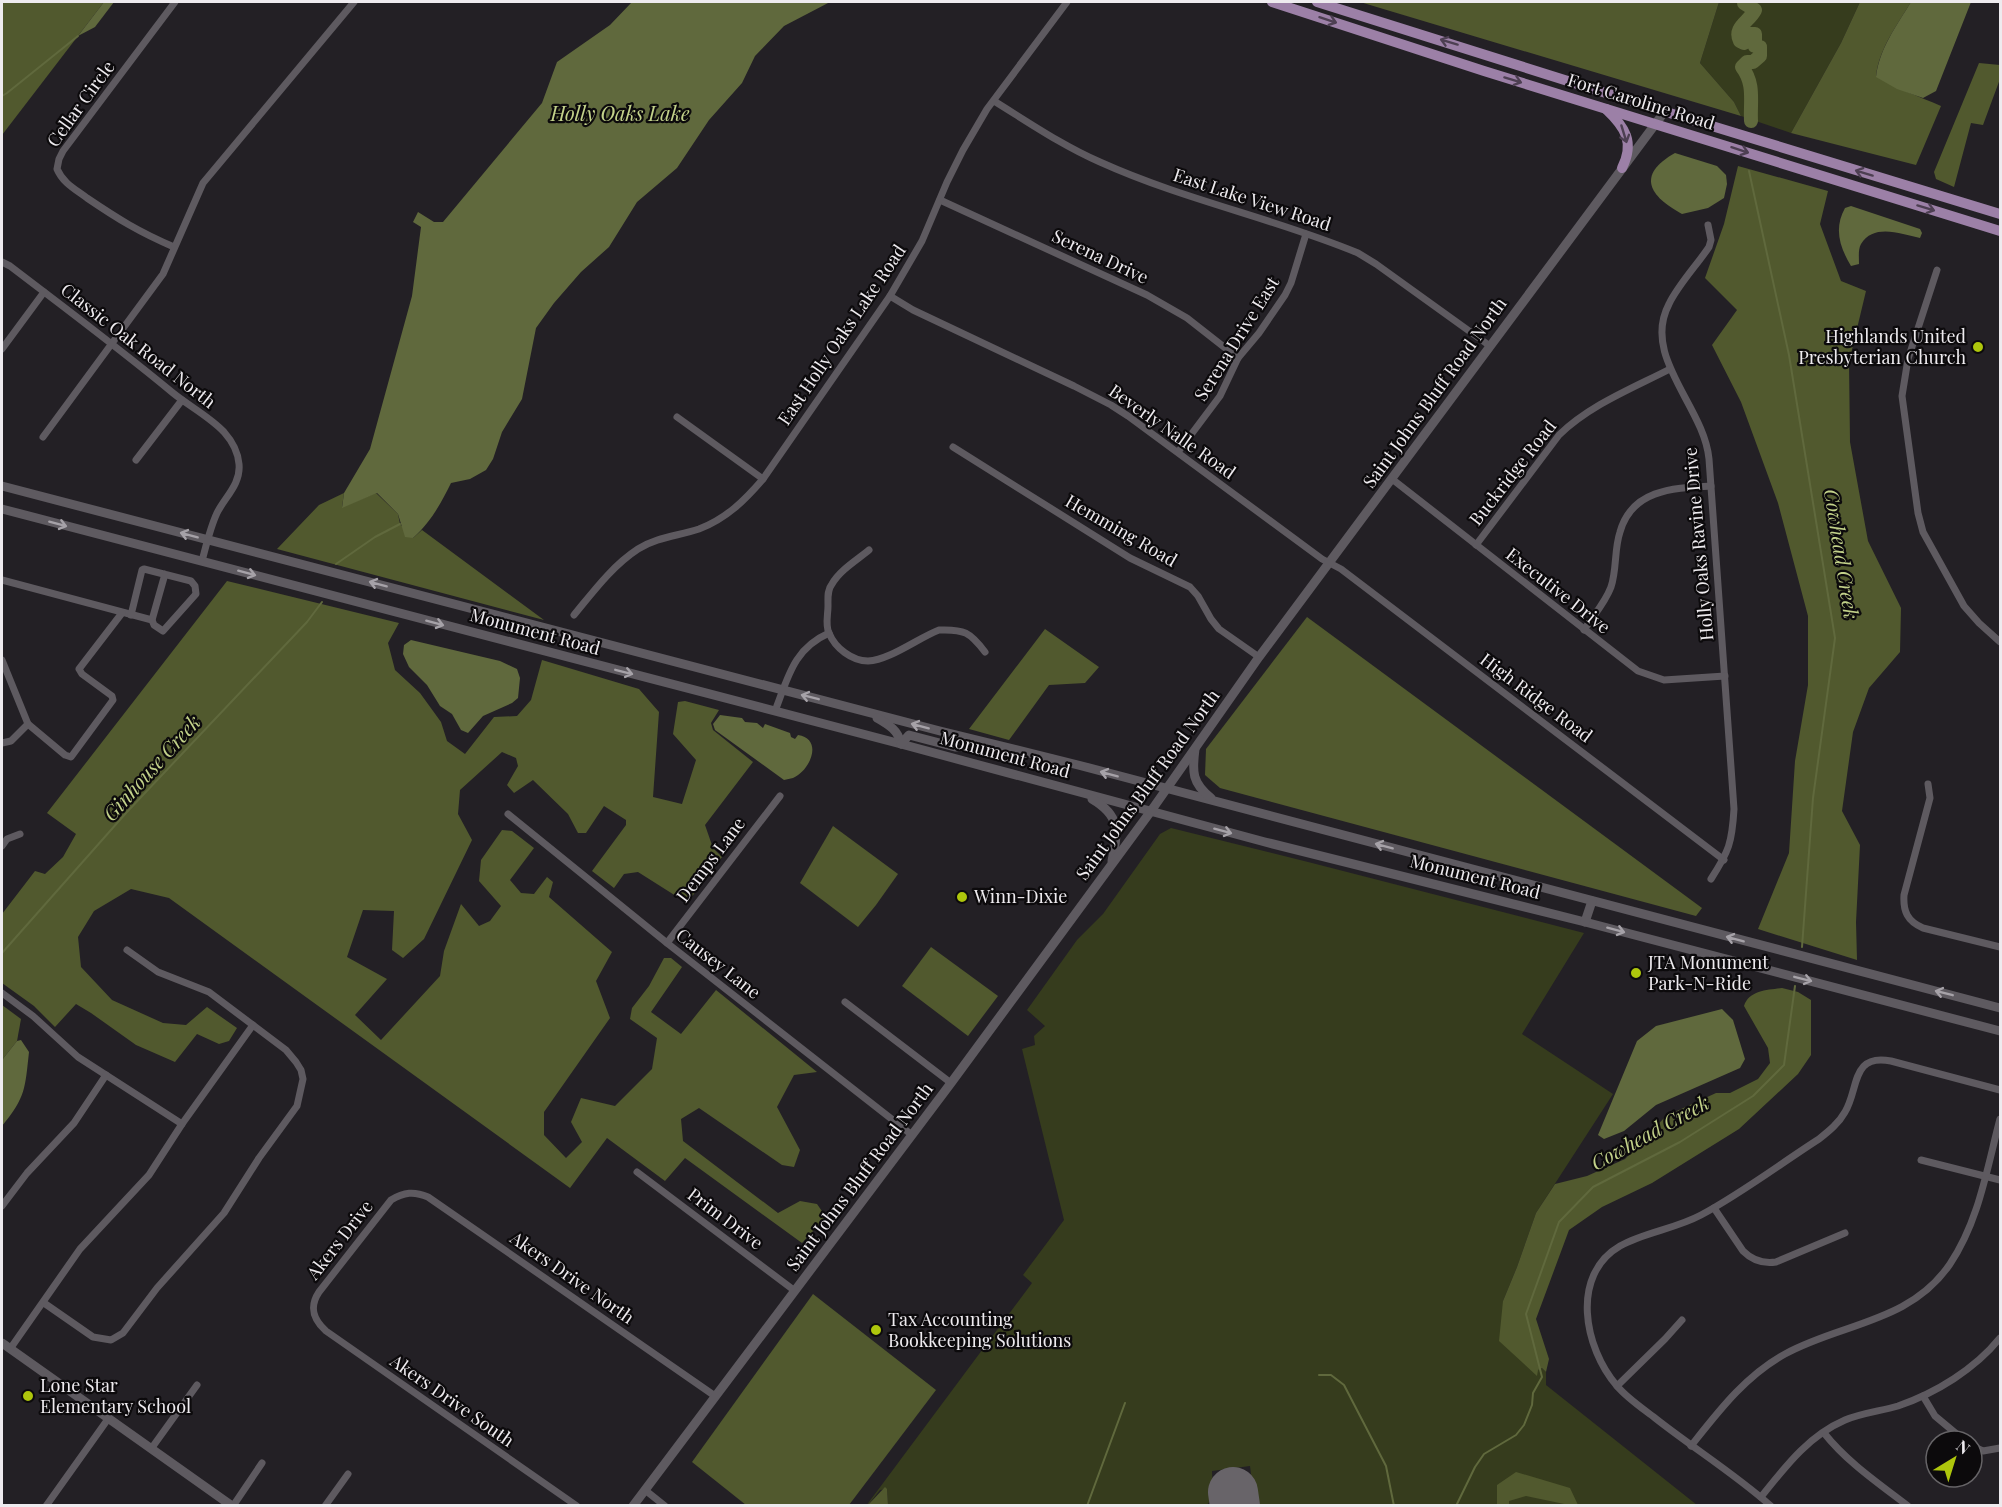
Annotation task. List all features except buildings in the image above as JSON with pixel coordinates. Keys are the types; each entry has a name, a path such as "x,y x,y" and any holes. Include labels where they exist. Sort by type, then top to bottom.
{"main road":[{"name":"Fort Caroline Road","path":"1272,2 2001,231"},
{"name":"Fort Caroline Road","path":"1317,2 2001,214"},
{"path":"1603,107 1621,123 1628,139 1626,161 1622,168"},
{"name":"Saint Johns Bluff Road North","path":"633,1506 912,1136 1151,811 1259,657 1665,111"},
{"name":"Monument Road","path":"2,486 2001,1008"},
{"name":"Monument Road","path":"2,509 901,744 1265,842 1585,922 2001,1031"},
{"path":"867,712 894,729 899,735 901,744"},
{"path":"901,744 909,735 955,747 996,744"},
{"path":"1195,748 1192,766 1196,782 1200,790 1215,801"},
{"path":"1082,794 1103,806 1115,820 1117,839 1111,865"},
{"path":"1585,922 1592,901"},
{"path":"6,1346 233,1506"}],"street":[{"name":"Cellar Circle","path":"174,247 142,234 116,219 63,181 57,169 63,151 175,2"},
{"path":"43,437 163,274 203,183 215,166 354,2"},
{"name":"East Holly Oaks Lake Road","path":"574,615 607,576 638,549 657,540 717,521 747,498 764,479 890,296 922,241 963,150 994,100 1067,2"},
{"name":"East Lake View Road","path":"994,100 1102,164 1180,193 1349,249 1376,264 1490,346"},
{"name":"Serena Drive","path":"940,200 1147,295 1187,318 1238,358"},
{"name":"Holly Oaks Ravine Drive","path":"1708,225 1711,240 1709,247 1669,302 1661,328 1662,344 1670,369 1684,391 1708,448 1734,809 1730,845 1712,879"},
{"name":"Serena Drive East","path":"1178,452 1220,396 1238,358 1259,333 1285,295 1306,234"},
{"name":"Classic Oak Road North","path":"2,262 112,343 225,433 235,448 240,467 236,484 216,516 208,540"},
{"path":"1938,270 1908,359 1902,396 1918,513 1927,540 1964,606 2001,642"},
{"path":"2,349 44,292"},
{"name":"Beverly Nalle Road","path":"890,296 913,310 1111,405 1330,564"},
{"name":"Buckridge Road","path":"1476,545 1558,435 1590,409 1670,369"},
{"path":"136,460 182,400"},
{"path":"677,417 764,479"},
{"name":"Hemming Road","path":"953,447 1130,558 1190,587 1219,629 1259,657"},
{"name":"Executive Drive","path":"1392,479 1638,671 1664,680 1725,676"},
{"path":"1584,630 1611,587 1620,532 1627,516 1644,499 1660,491 1711,486"},
{"path":"202,561 208,540"},
{"path":"869,550 839,576 830,586 828,594 829,633 838,647 847,655 867,661 879,659 939,630 964,631 973,636 985,652"},
{"name":"High Ridge Road","path":"1330,564 1341,568 1724,860"},
{"path":"131,615 144,568 165,574 191,582 195,586 196,594 163,631 154,625 152,620 165,574"},
{"path":"2,580 152,620"},
{"path":"2,660 28,724 71,757 113,700 112,696 82,674 80,669 122,613"},
{"path":"775,711 800,654 819,638 829,633"},
{"path":"2,743 11,741 28,724"},
{"path":"1928,784 1930,798 1904,895 1906,914 1914,924 1923,928 2001,947"},
{"name":"Demps Lane","path":"667,943 780,796"},
{"name":"Causey Lane","path":"508,814 912,1136"},
{"path":"2,846 7,839 20,834"},
{"path":"44,1303 93,1337 111,1340 123,1332 157,1288 224,1214 248,1175 297,1106 303,1079 301,1070 286,1050 209,992 158,972 127,950"},
{"path":"2,993 33,1016 78,1057 182,1124"},
{"path":"845,1002 951,1083"},
{"path":"6,1346 44,1303 80,1249 149,1175 182,1124 253,1025"},
{"path":"1771,1506 1690,1446 1617,1386 1601,1361 1589,1325 1586,1307 1588,1289 1594,1274 1609,1254 1621,1246 1693,1220 1830,1130 1844,1114 1858,1072 1867,1064 1878,1060 1892,1061 2001,1090"},
{"path":"2,1206 27,1173 74,1123 106,1075"},
{"path":"1690,1446 1731,1396 1773,1361 1803,1345 1885,1317 1921,1295 1949,1265 1966,1235 2001,1119"},
{"path":"1921,1160 2001,1180"},
{"name":"Prim Drive","path":"637,1172 795,1291"},
{"name":"Akers Drive North","path":"408,1193 414,1192 428,1197 715,1396"},
{"name":"Akers Drive","path":"314,1317 313,1302 319,1292 391,1200 408,1193"},
{"path":"1714,1208 1743,1251 1749,1257 1767,1263 1776,1262 1845,1233"},
{"name":"Akers Drive South","path":"314,1317 326,1331 577,1506"},
{"path":"1617,1386 1665,1340 1682,1320"},
{"path":"1761,1497 1792,1458 1803,1447 1824,1433 1844,1421 1899,1406 1923,1396 1959,1375 1986,1354 2001,1338"},
{"path":"151,1449 197,1385"},
{"path":"1923,1396 1935,1416 1951,1429"},
{"path":"57,1506 48,1503 108,1419"},
{"path":"1824,1433 1851,1462 1908,1506"},
{"path":"1984,1451 2001,1448"},
{"path":"233,1506 262,1463"},
{"path":"325,1506 348,1474"},
{"path":"645,1490 665,1506"}],"shaded area":[{"path":"2,2 104,2 2,135"},
{"path":"1360,2 1719,2 1700,63 1734,102 1741,116"},
{"path":"1719,2 1860,2 1841,43 1791,133 1741,116 1734,102 1700,63"},
{"path":"1860,2 1911,2 1885,47 1876,76 1941,106 1916,165 1791,133 1841,43"},
{"path":"1979,63 2000,65 2000,79 1983,125 1971,123 1954,187 1936,179 1934,172"},
{"path":"1738,166 1828,191 1820,224 1841,281 1866,291 1849,362 1850,442 1868,541 1901,608 1900,652 1869,688 1853,732 1842,811 1860,845 1856,922 1857,960 1758,929 1789,853 1795,761 1808,685 1808,616 1778,503 1741,402 1712,345 1737,310 1705,278 1724,224"},
{"path":"344,493 342,507 376,493 398,514 400,524 413,538 422,530 544,620 277,549 319,505"},
{"path":"227,581 399,623 388,643 395,670 420,693 441,722 447,741 465,754 494,717 517,716 531,700 542,660 639,689 659,712 653,797 682,804 696,760 673,734 678,702 685,701 719,710 711,723 713,730 753,762 705,825 713,848 722,857 687,903 638,872 624,874 614,888 592,871 626,825 626,820 604,806 586,833 578,833 568,814 533,780 514,793 507,785 518,766 516,758 502,752 460,790 458,814 472,840 424,939 403,958 392,950 394,911 363,910 347,957 387,979 355,1015 381,1040 440,976 444,951 461,904 479,926 490,921 501,906 479,881 481,860 502,830 512,831 534,848 510,880 521,893 534,894 547,877 553,882 549,897 612,952 596,981 610,1018 544,1112 544,1135 566,1158 582,1142 571,1122 581,1098 615,1106 652,1069 657,1038 630,1019 632,1008 649,986 664,958 671,958 682,967 651,1012 681,1034 716,990 817,1072 794,1075 777,1107 800,1150 794,1167 782,1165 699,1108 681,1119 683,1141 778,1213 800,1201 817,1204 826,1217 802,1243 685,1158 665,1181 607,1138 570,1188 169,898 131,889 94,911 78,937 81,967 112,1000 163,1023 186,1025 207,1007 237,1028 229,1041 219,1044 197,1034 175,1062 136,1045 76,1004 55,1027 34,1006 2,983 2,914 35,871 45,874 63,857 76,834 47,813"},
{"path":"1307,617 1702,908 1696,916 1220,788 1205,775 1206,749"},
{"path":"1045,629 1099,667 1085,683 1049,685 1009,740 969,729"},
{"path":"833,826 898,874 858,927 800,883"},
{"path":"1171,828 1584,933 1522,1034 1613,1094 1536,1213 1503,1301 1537,1375 1537,1370 1542,1368 1546,1372 1546,1385 1697,1505 1255,1505 1250,1466 1212,1471 1213,1497 1207,1505 888,1505 887,1489 880,1490 866,1506 1032,1283 1023,1275 1064,1220 1022,1049 1035,1045 1034,1036 1045,1026 1027,1010 1077,940 1103,914 1160,834"},
{"path":"931,947 998,996 968,1036 902,986"},
{"path":"1782,988 1798,992 1811,1000 1811,1055 1798,1074 1739,1129 1652,1183 1602,1207 1569,1230 1536,1319 1549,1359 1546,1372 1542,1368 1538,1370 1537,1376 1499,1341 1503,1301 1536,1213 1555,1184 1587,1176 1625,1159 1666,1116 1716,1093 1730,1093 1758,1079 1770,1063 1768,1048 1744,1006 1746,1001 1755,994"},
{"path":"2,1005 21,1019 17,1041 2,1060"},
{"path":"813,1294 936,1390 849,1505 746,1505 692,1462"},
{"path":"1516,1472 1570,1488 1578,1505 1526,1496 1509,1501 1509,1505 1497,1505 1497,1485"},
{"path":"885,1487 888,1505 868,1505"}],"water":[{"path":"104,2 114,2 95,27 78,36"},
{"name":"Holly Oaks Lake","path":"632,2 830,2 784,26 755,56 742,83 709,120 677,168 637,202 609,247 581,272 554,303 536,328 522,399 502,432 493,459 486,470 470,479 451,483 430,519 413,538 405,537 398,514 377,493 342,508 344,493 370,449 412,296 421,227 413,222 418,212 434,222 443,222 542,103 557,62 610,25"},
{"path":"1911,2 1971,2 1936,91 1923,98 1897,89 1876,77 1885,47"},
{"path":"1675,153 1717,166 1726,175 1724,198 1708,208 1682,214 1662,200 1655,193 1651,177 1663,161"},
{"path":"1851,206 1920,229 1922,233 1920,238 1888,232 1873,234 1866,238 1860,246 1859,264 1851,266 1843,251 1839,230 1845,208"},
{"path":"411,640 500,661 517,669 520,678 518,698 483,716 468,733 461,730 452,714 440,706 427,685 409,667 403,654 404,645"},
{"path":"720,715 742,718 745,722 757,723 763,728 765,724 790,733 795,739 798,735 806,738 811,742 812,755 805,769 793,778 784,780 715,730 713,724"},
{"path":"1722,1009 1733,1020 1745,1059 1740,1068 1656,1105 1624,1131 1604,1139 1598,1135 1637,1041 1656,1026"},
{"path":"21,1040 29,1052 25,1084 16,1107 2,1126 2,1060 17,1041"}],"waterway":[{"name":"Cowhead Creek","path":"1745,2 1755,10 1740,28 1738,36 1744,43 1750,34 1755,34 1755,46 1760,47 1760,56 1742,67 1749,80 1751,121"},
{"path":"2,96 78,36"},
{"name":"Cowhead Creek","path":"1749,171 1789,355 1835,638 1813,798 1802,947"},
{"name":"Ginhouse Creek","path":"336,564 375,537 400,524"},
{"name":"Ginhouse Creek","path":"2,953 126,813 307,622 322,602"},
{"name":"Cowhead Creek","path":"1456,1506 1484,1454 1516,1435 1524,1425 1532,1405 1533,1393 1542,1377 1526,1314 1559,1222 1593,1187 1680,1142 1753,1096 1784,1065 1795,986"},
{"name":"Cowhead Creek","path":"1319,1375 1331,1375 1344,1385 1386,1466 1394,1506"},
{"path":"1087,1506 1125,1403"}],"runway":[{"path":"1233,1492 1235,1506"}],"place":[{"name":"Highlands United Presbyterian Church","path":"1978,347"},
{"name":"Winn-Dixie","path":"962,897"},
{"name":"JTA Monument Park-N-Ride","path":"1636,973"},
{"name":"Tax Accounting Bookkeeping Solutions","path":"876,1330"},
{"name":"Lone Star Elementary School","path":"28,1396"}]}
